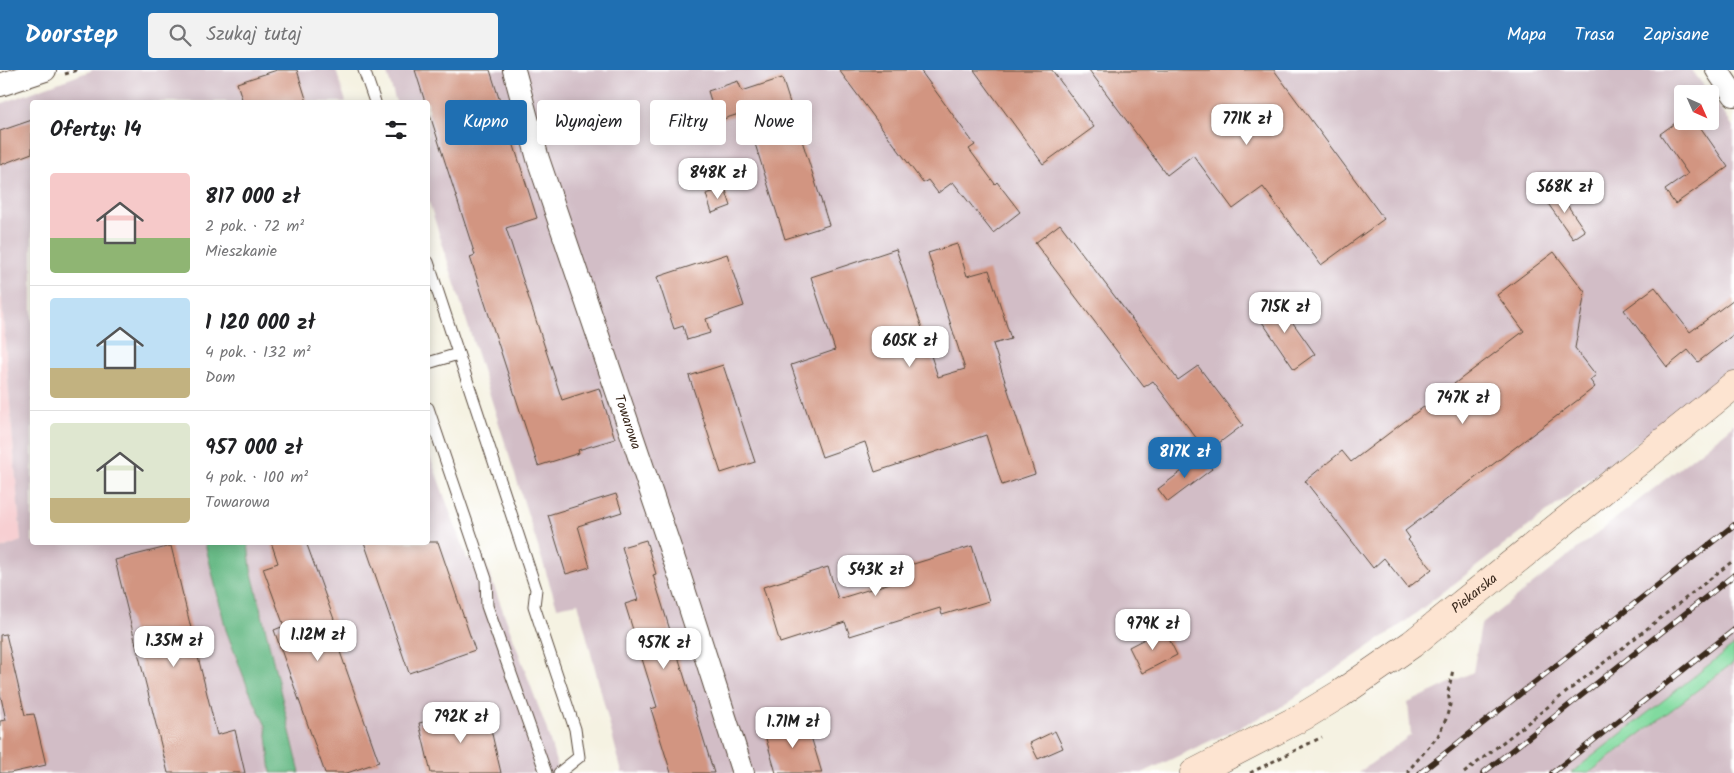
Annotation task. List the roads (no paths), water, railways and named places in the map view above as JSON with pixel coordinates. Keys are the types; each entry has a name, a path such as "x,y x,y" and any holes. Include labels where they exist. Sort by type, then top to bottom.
{"street":[{"path":"0,85 45,70"},
{"name":"Towarowa","path":"514,70 541,168 743,773"},
{"path":"1716,70 1734,94"},
{"name":"Piekarska","path":"1194,773 1304,716 1375,670 1426,632 1734,386"}],"lane":[{"path":"364,70 374,100"},
{"path":"430,268 536,590 534,606 575,729 580,757 559,773"},
{"path":"430,362 458,354"},
{"path":"430,414 486,579 487,606 546,773"}],"railway":[{"path":"1420,773 1734,525"},
{"path":"1483,773 1734,575"},
{"path":"1552,773 1734,630"}]}
